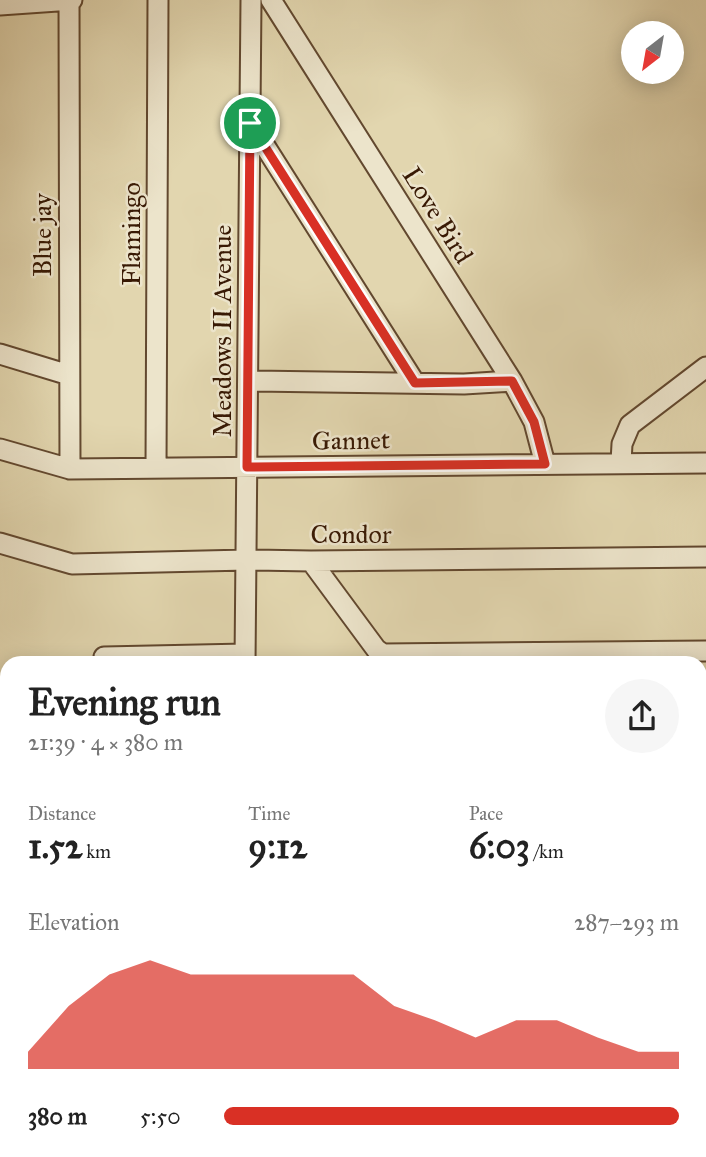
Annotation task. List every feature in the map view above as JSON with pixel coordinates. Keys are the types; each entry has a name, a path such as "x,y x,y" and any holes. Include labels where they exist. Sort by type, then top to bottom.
{"street":[{"path":"0,5 71,0"},
{"name":"Blue jay","path":"69,469 71,0"},
{"name":"Flamingo","path":"156,468 158,0"},
{"name":"Meadows II Avenue","path":"245,656 251,0"},
{"name":"Love Bird","path":"271,0 512,381 534,422 545,464"},
{"path":"250,123 415,383"},
{"path":"0,354 69,375"},
{"path":"621,462 622,444 630,425 706,367"},
{"path":"248,381 512,381"},
{"name":"Gannet","path":"0,449 69,469 706,463"},
{"name":"Condor","path":"0,543 72,564 706,556"},
{"path":"311,561 376,649 383,654 706,651"}],"route":[{"path":"250,123 415,383 512,381 534,422 545,464 247,467 250,123"}]}
